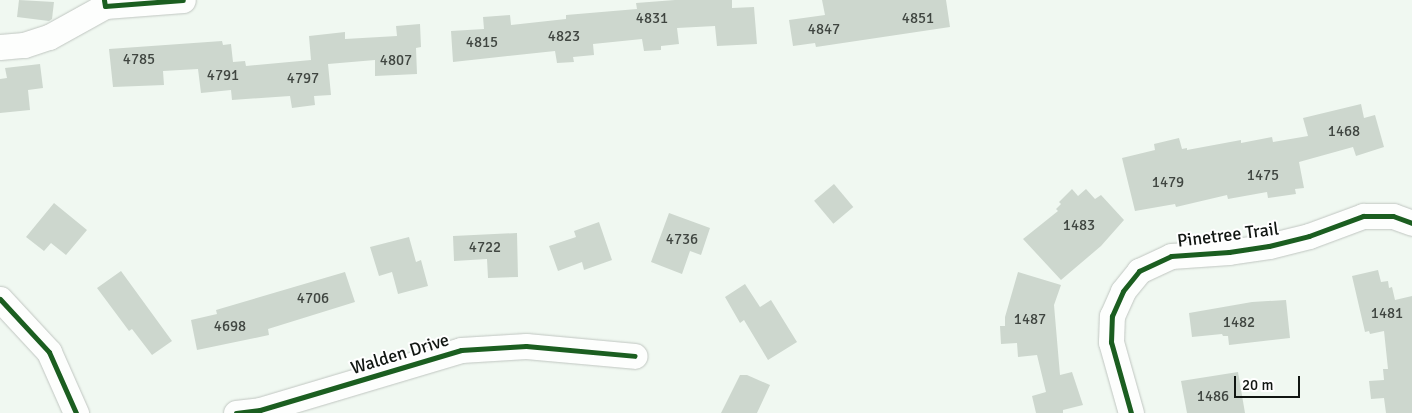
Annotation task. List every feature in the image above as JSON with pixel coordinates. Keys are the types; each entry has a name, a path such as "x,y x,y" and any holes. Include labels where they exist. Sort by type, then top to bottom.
{"street":[{"path":"0,46 24,45 49,37 104,3 183,0"},
{"name":"Pinetree Trail","path":"1131,413 1111,342 1112,316 1123,291 1139,271 1171,256 1229,252 1269,246 1309,236 1363,216 1393,216 1412,223"},
{"path":"0,299 49,352 76,413"},
{"name":"Walden Drive","path":"236,413 260,410 461,350 526,346 635,356"}],"building":[{"path":"19,0 54,2 52,19 49,21 17,17"},
{"path":"675,0 732,0 732,8 754,7 757,44 717,46 715,26 677,28 679,44 661,46 661,50 644,51 642,39 593,44 594,55 573,57 574,62 557,63 555,51 453,62 451,31 484,29 483,17 510,15 511,25 566,19 566,15 637,9 636,3"},
{"path":"822,0 946,0 950,27 816,47 815,43 793,46 789,20 825,15"},
{"path":"420,24 421,47 416,48 417,74 375,76 375,60 328,64 331,95 314,96 315,105 292,108 290,96 232,100 231,90 201,93 198,69 163,71 164,85 113,87 109,49 222,41 223,45 231,44 233,62 245,61 246,66 311,60 309,36 345,32 345,39 397,36 396,26"},
{"path":"40,64 43,88 28,90 30,110 0,113 0,79 7,78 5,68"},
{"path":"1361,104 1364,118 1375,115 1384,147 1356,156 1353,147 1299,162 1304,188 1295,189 1296,194 1268,198 1267,192 1228,199 1227,195 1176,207 1175,204 1135,211 1122,158 1155,150 1154,144 1179,138 1182,149 1187,148 1187,150 1241,140 1241,143 1272,137 1273,142 1308,136 1303,118"},
{"path":"834,184 853,207 833,224 814,201"},
{"path":"1072,189 1078,196 1086,189 1095,199 1101,195 1124,220 1101,246 1061,280 1023,239 1058,211 1056,209 1061,204 1059,202"},
{"path":"54,203 87,230 66,255 51,243 44,251 26,237"},
{"path":"669,213 710,228 701,255 690,251 682,274 651,262"},
{"path":"599,222 612,260 584,270 582,262 558,271 549,246 576,237 574,231"},
{"path":"517,233 518,277 488,278 487,259 454,261 453,236"},
{"path":"409,237 416,262 421,260 428,286 398,294 392,272 379,276 370,247"},
{"path":"1378,270 1381,282 1388,281 1389,288 1392,287 1395,300 1412,296 1412,413 1386,413 1384,398 1371,399 1369,381 1384,380 1383,369 1388,369 1384,331 1370,334 1369,331 1365,332 1352,276"},
{"path":"121,271 172,341 152,355 132,329 129,331 97,288"},
{"path":"345,272 355,302 268,329 269,335 197,350 191,320 217,314 216,310"},
{"path":"1018,272 1061,285 1054,305 1060,375 1072,372 1083,405 1063,410 1063,413 1036,413 1032,396 1046,392 1037,355 1018,357 1017,343 1001,344 1000,326 1005,326 1005,317"},
{"path":"745,284 760,307 771,300 797,342 768,360 744,320 740,323 725,297"},
{"path":"1286,300 1290,338 1229,345 1228,336 1223,336 1222,334 1192,337 1189,313 1252,302"},
{"path":"1238,372 1245,413 1187,413 1181,381"},
{"path":"740,375 747,375 770,385 757,413 721,413"}],"cycle path":[{"path":"104,0 105,6 183,0"},
{"path":"1131,413 1111,342 1112,316 1123,291 1139,271 1171,256 1229,252 1269,246 1309,236 1363,216 1393,216 1412,223"},
{"path":"0,299 49,352 76,413"},
{"path":"236,413 260,410 461,350 526,346 635,356"}]}
